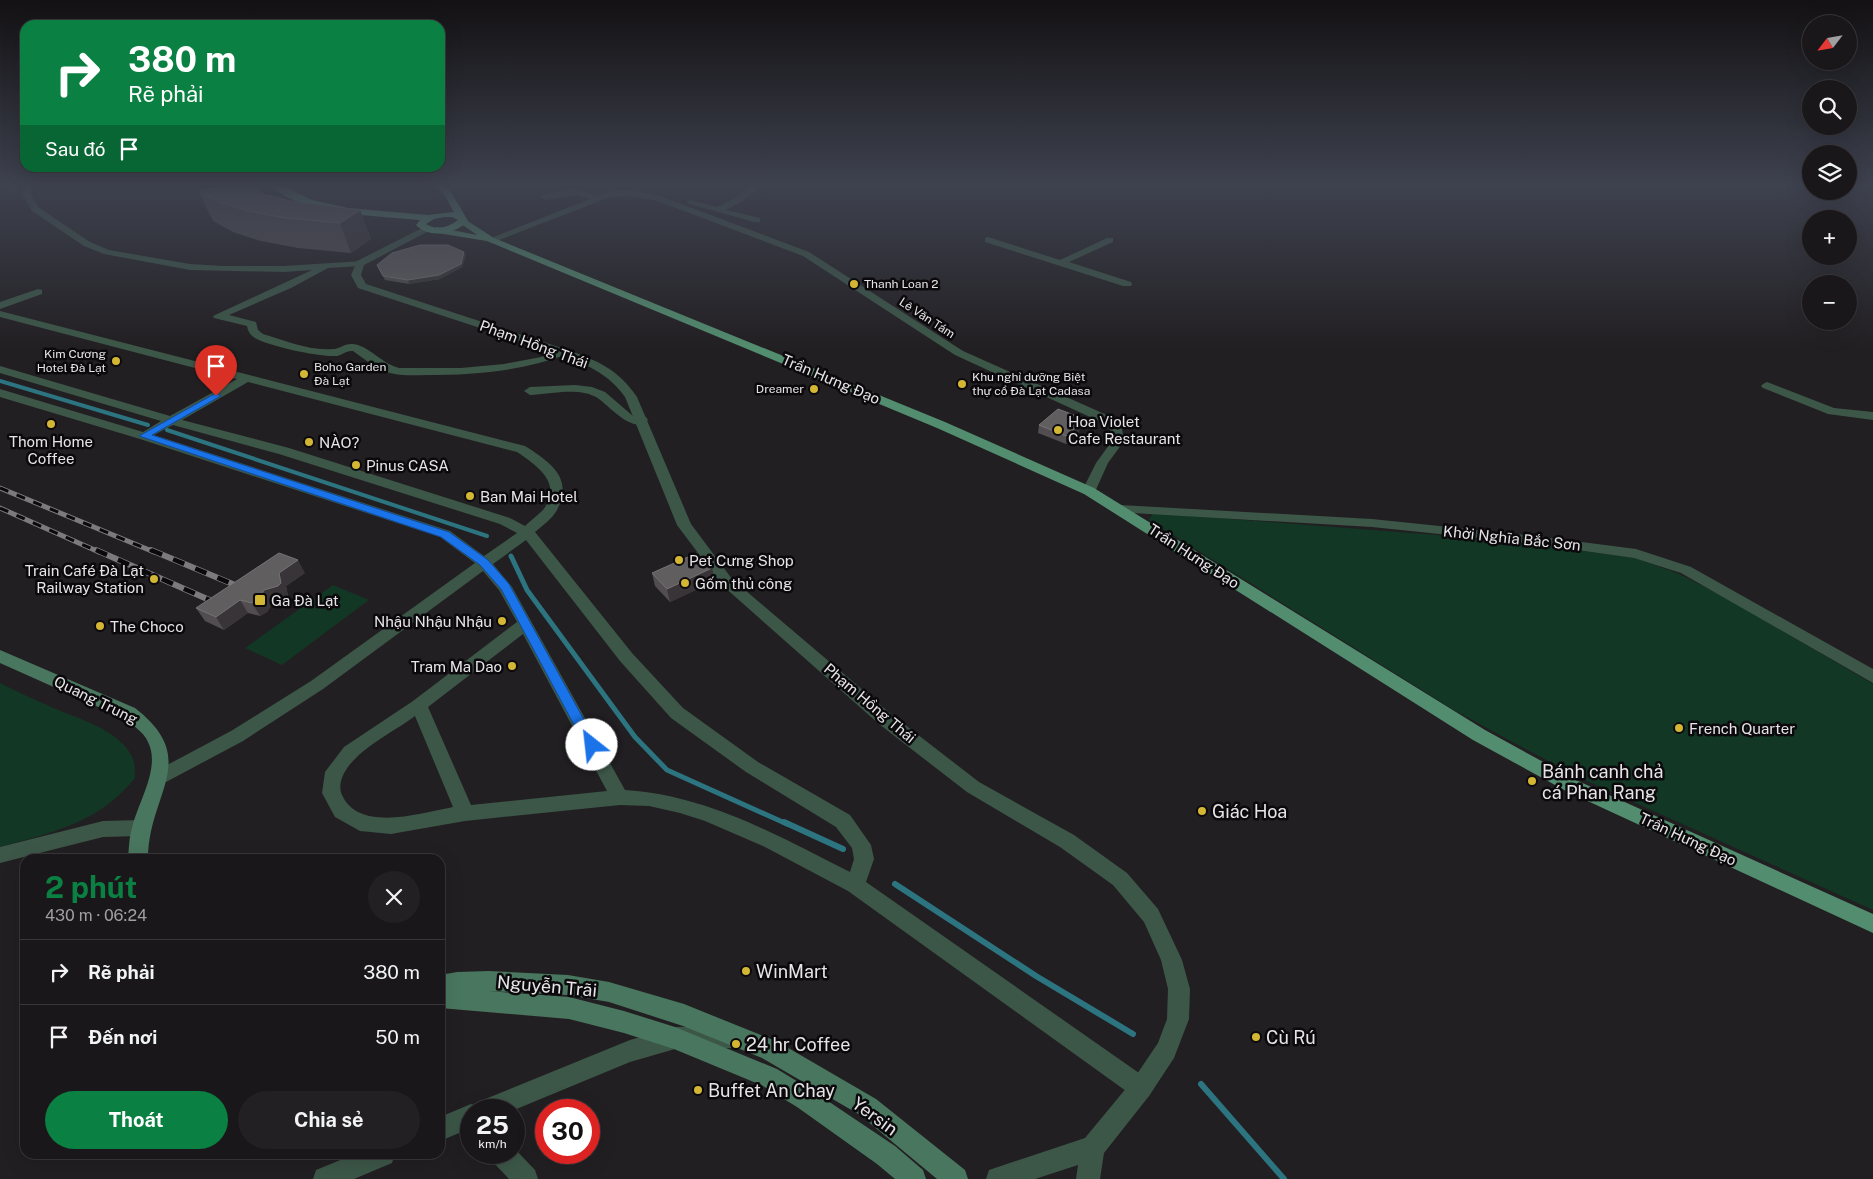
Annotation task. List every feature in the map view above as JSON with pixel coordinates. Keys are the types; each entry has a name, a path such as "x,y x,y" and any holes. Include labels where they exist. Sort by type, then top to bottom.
{"main road":[{"name":"Trần Hưng Đạo","path":"487,239 941,425 1089,491 1479,735 1572,786 1873,924"},
{"name":"Quang Trung","path":"0,656 139,720 147,727 158,746 160,777 141,828"},
{"path":"138,854 141,828"},
{"name":"Nguyễn Trãi","path":"445,984 490,981 568,985 609,992 684,1015 737,1036"},
{"name":"Nguyễn Trãi","path":"445,998 570,1008 675,1038"},
{"name":"Yersin","path":"737,1036 770,1050 868,1107 956,1179"},
{"name":"Yersin","path":"675,1038 769,1077 805,1098 886,1155 914,1179"}],"street":[{"path":"82,239 99,250 199,268 284,269 360,263 403,239"},
{"name":"Lê Văn Tám","path":"766,239 806,254 959,353 1105,419 1116,429 1118,441 1102,463 1089,491"},
{"path":"988,240 1128,284"},
{"path":"1060,263 1110,240"},
{"name":"Phạm Hồng Thái","path":"360,263 355,272 356,280 362,286 564,352 590,362 608,372 631,397 684,525 727,582 885,718 973,787 1066,841 1120,879 1151,916 1171,960 1178,989 1178,1019 1166,1050 1140,1088 1093,1148"},
{"path":"327,265 290,286 218,316 248,322 252,324 253,331 259,336 302,349 334,353 346,347 356,348 386,368 399,371 489,369 545,360 564,352"},
{"path":"0,306 38,292"},
{"path":"0,314 521,449 542,463 553,476 557,491 550,510 527,532 318,684 237,736 160,777"},
{"path":"0,369 173,421 284,450 505,521 527,532 626,657 677,713 752,767 843,821 861,845 864,859 855,885"},
{"path":"144,436 245,379"},
{"path":"1767,386 1832,411 1873,416"},
{"path":"530,391 575,389 592,391 601,395 630,419 642,420"},
{"path":"0,394 144,436 445,534 484,563 505,587 620,797"},
{"name":"Khởi Nghĩa Bắc Sơn","path":"1120,509 1390,525 1536,540 1636,554 1686,570 1873,677"},
{"path":"525,624 419,706 350,752 334,772 331,794 342,812 360,823 391,826 465,813 620,797 634,796 678,804 727,821 855,885 1140,1088"},
{"path":"419,706 465,813"},
{"path":"0,856 103,830 141,828"},
{"name":"Yersin","path":"514,1099 600,1062 675,1038 737,1036"},
{"name":"Yersin","path":"445,1128 460,1122"},
{"path":"998,1179 1093,1148 1088,1179"},
{"path":"325,1179 371,1159"},
{"path":"512,1164 526,1179"}],"green space":[{"name":"French Quarter","path":"1153,513 1437,535 1541,545 1635,558 1677,573 1719,594 1873,684 1873,910 1587,781 1454,710 1149,520"},
{"path":"333,585 369,600 282,665 245,648"},
{"path":"0,683 108,732 127,749 134,761 135,778 106,806 90,816 57,830 0,847"}],"building":[{"path":"420,245 448,245 464,252 461,264 439,275 408,280 383,276 377,265 392,253"},
{"path":"1058,409 1074,415 1069,420 1080,424 1066,436 1039,425"},
{"path":"279,553 298,560 279,573 281,583 278,586 264,590 259,599 252,603 240,600 216,617 196,608"},
{"path":"697,553 712,568 667,589 652,573"}],"waterway":[{"path":"0,381 148,425"},
{"path":"167,430 487,536"},
{"path":"511,556 527,590 635,737 667,770 787,824"},
{"path":"784,822 843,849"},
{"path":"895,884 1036,976 1133,1034"},
{"path":"1201,1084 1284,1179"}],"railway":[{"path":"0,488 154,552"},
{"path":"0,508 99,552"},
{"path":"96,550 214,602"},
{"path":"151,550 235,585"}],"place":[{"name":"Thanh Loan 2","path":"854,284"},
{"name":"Kim Cương Hotel Đà Lạt","path":"116,361"},
{"name":"Boho Garden Đà Lạt","path":"304,374"},
{"name":"Khu nghỉ dưỡng Biệt thự cổ Đà Lạt Cadasa","path":"962,384"},
{"name":"Dreamer","path":"814,389"},
{"name":"Thom Home Coffee","path":"51,424"},
{"name":"Hoa Violet Cafe Restaurant","path":"1058,430"},
{"name":"NÀO?","path":"309,442"},
{"name":"Pinus CASA","path":"356,465"},
{"name":"Ban Mai Hotel","path":"470,496"},
{"name":"Pet Cưng Shop","path":"679,560"},
{"name":"Train Café Đà Lạt Railway Station","path":"154,579"},
{"name":"Gốm thủ công","path":"685,583"},
{"name":"Ga Đà Lạt","path":"260,600"},
{"name":"Nhậu Nhậu Nhậu","path":"502,621"},
{"name":"The Choco","path":"100,626"},
{"name":"Tram Ma Dao","path":"512,666"},
{"name":"French Quarter","path":"1679,728"},
{"name":"Bánh canh chả cá Phan Rang","path":"1532,781"},
{"name":"Giác Hoa","path":"1202,811"},
{"name":"WinMart","path":"746,971"},
{"name":"Cù Rú","path":"1256,1037"},
{"name":"24 hr Coffee","path":"736,1044"},
{"name":"Buffet An Chay","path":"698,1090"}],"route":[{"path":"216,396 144,436 445,534 484,563 505,587 592,745"}]}
